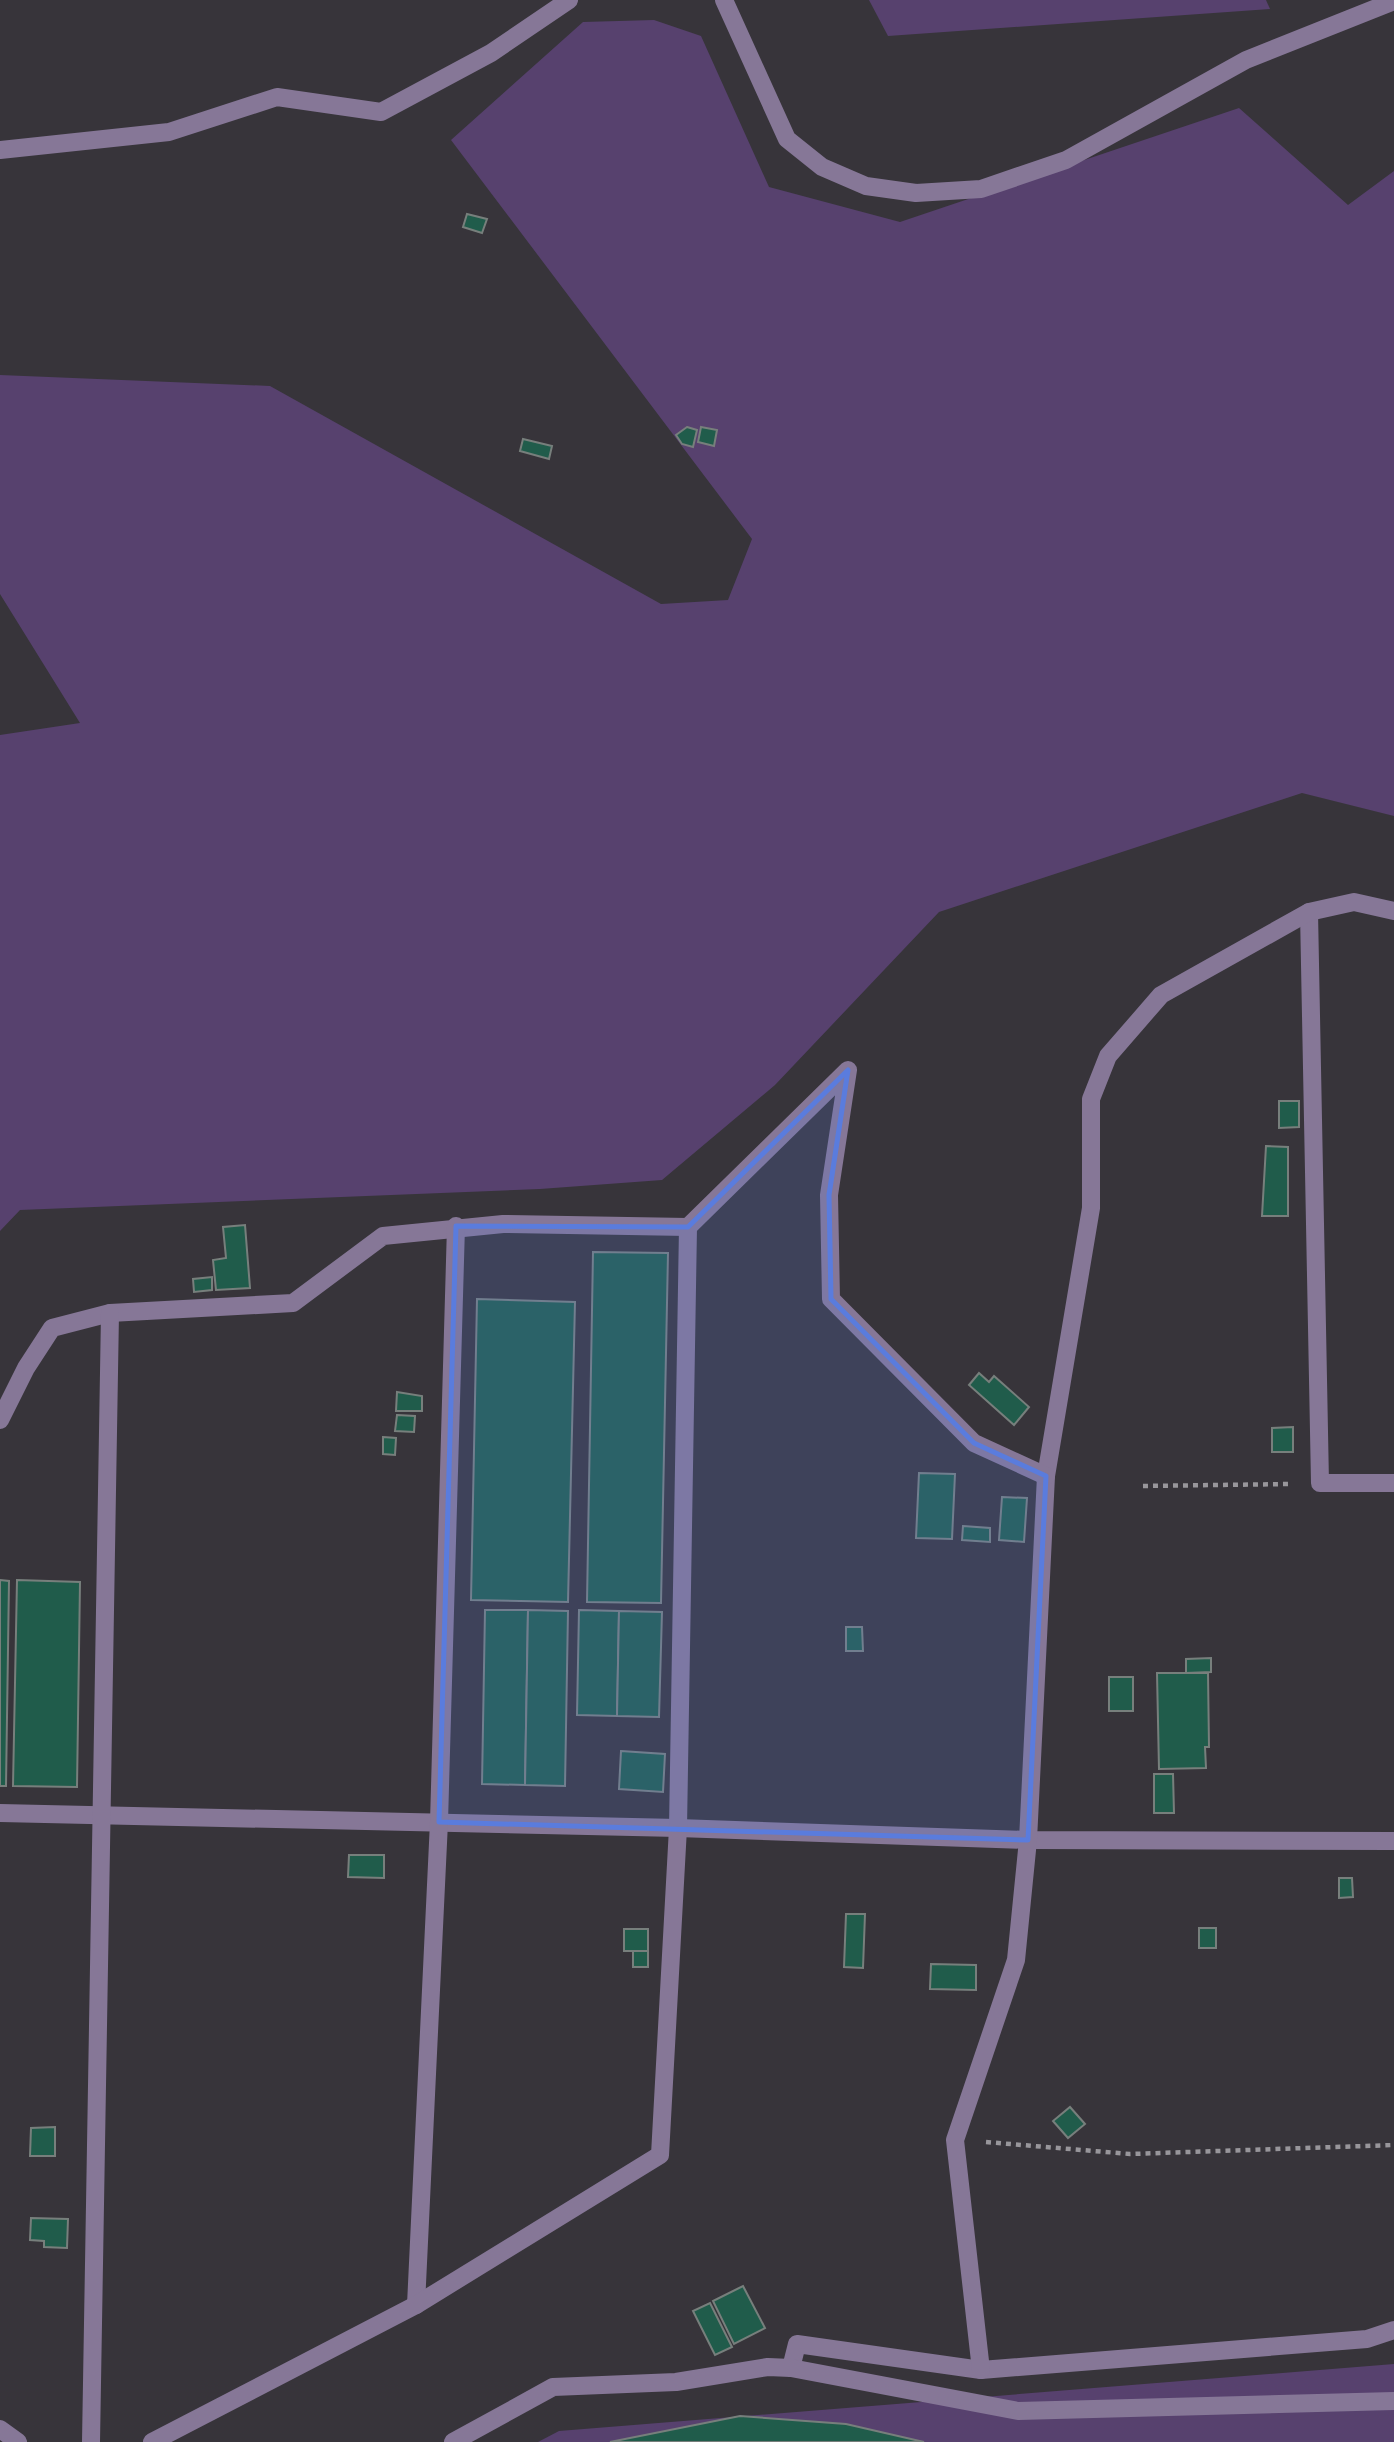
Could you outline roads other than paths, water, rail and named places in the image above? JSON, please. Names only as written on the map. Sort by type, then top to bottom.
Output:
[{"type":"street","points":[[0,150],[169,132],[277,97],[381,112],[491,53],[569,0]]},
{"type":"street","points":[[724,0],[787,139],[822,167],[866,186],[916,193],[981,189],[1066,160],[1246,60],[1394,1]]},
{"type":"street","points":[[981,2370],[955,2140],[1016,1960],[1028,1840],[1046,1476],[1091,1208],[1091,1099],[1108,1056],[1161,995],[1309,912],[1354,902],[1394,911]]},
{"type":"street","points":[[1309,912],[1320,1483],[1394,1483]]},
{"type":"street","points":[[152,2442],[416,2305],[660,2155],[678,1828],[688,1227],[848,1070],[829,1195],[831,1299],[974,1443],[1046,1476]]},
{"type":"street","points":[[0,1420],[26,1368],[52,1328],[110,1314],[293,1303],[383,1237],[456,1226],[503,1224],[688,1227]]},
{"type":"street","points":[[416,2305],[439,1822],[456,1226]]},
{"type":"street","points":[[91,2442],[110,1314]]},
{"type":"street","points":[[0,1813],[678,1828],[1028,1840],[1394,1841]]},
{"type":"street","points":[[791,2368],[797,2344],[981,2370],[1367,2339],[1394,2330]]},
{"type":"street","points":[[453,2442],[553,2387],[676,2382],[768,2367],[791,2368],[1018,2411],[1394,2400]]},
{"type":"street","points":[[0,2429],[18,2442]]}]
